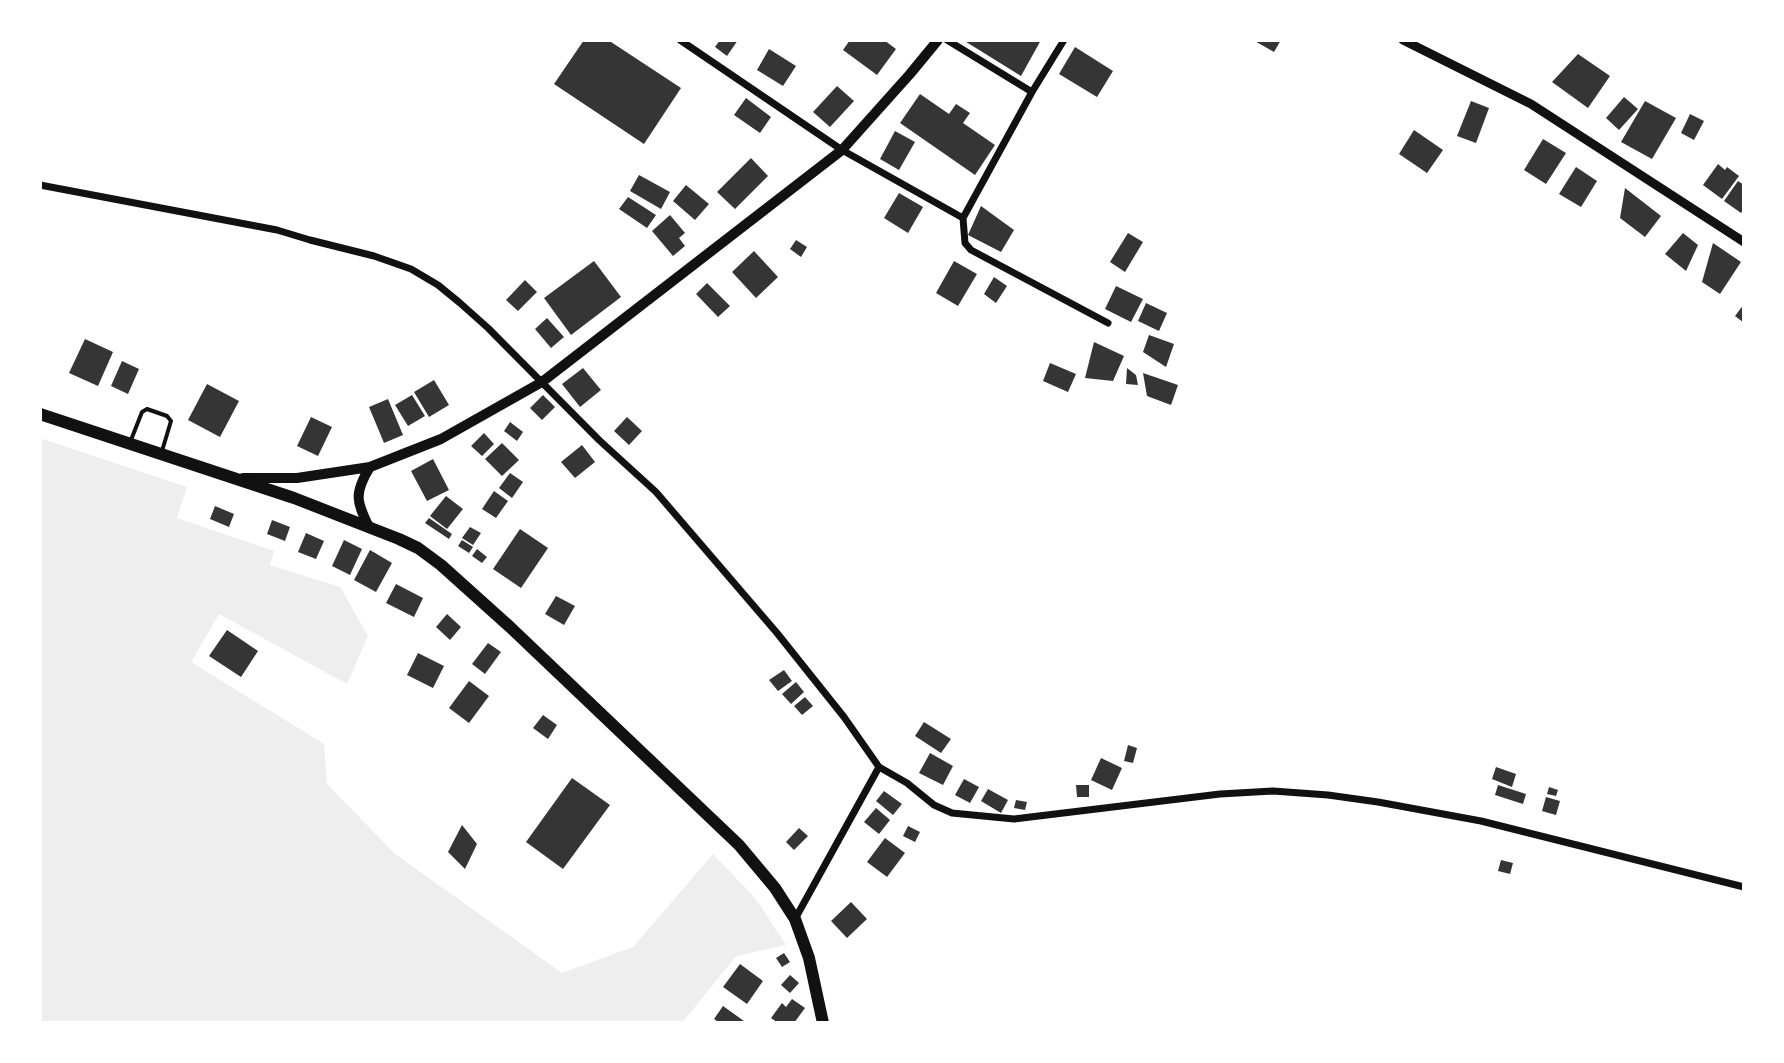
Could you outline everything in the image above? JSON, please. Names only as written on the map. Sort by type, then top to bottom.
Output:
[{"type":"main road","points":[[238,478],[297,478],[370,467],[441,439],[542,382],[842,150],[938,40]]},
{"type":"main road","points":[[40,414],[238,478],[369,527],[418,548],[441,565],[739,845],[775,888],[795,919],[809,958],[823,1023]]},
{"type":"main road","points":[[369,527],[358,498],[359,487],[370,467]]},
{"type":"street","points":[[680,40],[842,150],[963,218]]},
{"type":"street","points":[[947,40],[1032,92]]},
{"type":"street","points":[[1064,40],[963,218],[965,243],[971,250],[1108,323]]},
{"type":"street","points":[[1403,40],[1531,104],[1744,242]]},
{"type":"street","points":[[40,185],[277,230],[374,256],[411,269],[438,285],[656,492],[777,633],[844,717],[879,767],[907,783],[934,805],[952,813],[1014,819],[1220,794],[1273,791],[1328,795],[1481,821],[1744,887]]},
{"type":"street","points":[[795,919],[879,767]]},
{"type":"lane","points":[[130,444],[142,412],[147,409],[167,416],[171,421],[161,454]]},
{"type":"shaded area","points":[[40,438],[187,487],[177,518],[274,551],[270,565],[340,587],[368,636],[347,684],[219,614],[191,662],[324,744],[327,784],[395,854],[562,973],[633,947],[713,854],[756,899],[786,945],[736,956],[682,1023],[40,1023]]},
{"type":"building","points":[[584,40],[608,40],[681,88],[644,144],[554,84]]},
{"type":"building","points":[[720,40],[738,40],[727,56],[715,47]]},
{"type":"building","points":[[850,40],[884,40],[896,49],[877,75],[843,50]]},
{"type":"building","points":[[963,40],[1041,40],[1021,76]]},
{"type":"building","points":[[1253,40],[1281,40],[1274,52]]},
{"type":"building","points":[[1075,47],[1113,71],[1097,97],[1059,74]]},
{"type":"building","points":[[769,49],[796,66],[783,86],[757,70]]},
{"type":"building","points":[[1578,54],[1610,76],[1588,108],[1552,82]]},
{"type":"building","points":[[837,86],[854,101],[830,127],[813,112]]},
{"type":"building","points":[[920,94],[949,114],[956,104],[970,113],[963,123],[995,145],[975,175],[900,123]]},
{"type":"building","points":[[1624,97],[1638,109],[1619,130],[1606,118]]},
{"type":"building","points":[[746,98],[771,117],[760,133],[734,115]]},
{"type":"building","points":[[1471,101],[1489,108],[1476,143],[1457,136]]},
{"type":"building","points":[[1645,101],[1676,118],[1652,159],[1621,142]]},
{"type":"building","points":[[1690,114],[1704,121],[1694,140],[1681,133]]},
{"type":"building","points":[[1414,130],[1443,150],[1427,173],[1399,154]]},
{"type":"building","points":[[895,131],[915,142],[899,170],[880,159]]},
{"type":"building","points":[[1543,139],[1566,153],[1546,184],[1524,170]]},
{"type":"building","points":[[751,158],[768,176],[735,209],[717,192]]},
{"type":"building","points":[[1718,164],[1739,176],[1722,199],[1703,185]]},
{"type":"building","points":[[1576,167],[1597,181],[1581,207],[1559,194]]},
{"type":"building","points":[[639,175],[670,192],[661,209],[630,191]]},
{"type":"building","points":[[1738,181],[1744,185],[1744,208],[1741,213],[1724,201]]},
{"type":"building","points":[[686,185],[709,204],[695,220],[673,201]]},
{"type":"building","points":[[1625,188],[1661,216],[1645,237],[1620,218]]},
{"type":"building","points":[[899,193],[923,207],[908,233],[884,218]]},
{"type":"building","points":[[628,197],[656,215],[647,228],[619,209]]},
{"type":"building","points":[[981,206],[1014,230],[1001,252],[968,235]]},
{"type":"building","points":[[670,215],[685,233],[679,238],[685,246],[673,256],[652,231]]},
{"type":"building","points":[[1128,233],[1143,242],[1125,272],[1110,262]]},
{"type":"building","points":[[1683,233],[1698,245],[1686,271],[1665,254]]},
{"type":"building","points":[[796,240],[807,247],[801,257],[790,249]]},
{"type":"building","points":[[1713,243],[1741,262],[1720,294],[1702,282]]},
{"type":"building","points":[[754,251],[778,277],[756,298],[732,272]]},
{"type":"building","points":[[594,261],[621,297],[571,335],[544,298]]},
{"type":"building","points":[[954,261],[977,274],[958,306],[936,293]]},
{"type":"building","points":[[994,277],[1007,286],[996,303],[984,294]]},
{"type":"building","points":[[525,280],[537,292],[518,311],[506,300]]},
{"type":"building","points":[[707,283],[730,306],[718,317],[696,294]]},
{"type":"building","points":[[1116,286],[1143,299],[1131,322],[1105,309]]},
{"type":"building","points":[[1146,303],[1167,313],[1159,331],[1138,321]]},
{"type":"building","points":[[1744,304],[1744,323],[1735,316]]},
{"type":"building","points":[[547,318],[564,337],[551,348],[535,329]]},
{"type":"building","points":[[1149,335],[1174,344],[1166,367],[1143,352]]},
{"type":"building","points":[[85,339],[113,352],[98,386],[69,373]]},
{"type":"building","points":[[1094,342],[1124,356],[1113,381],[1085,378]]},
{"type":"building","points":[[122,361],[139,369],[128,394],[111,386]]},
{"type":"building","points":[[1050,363],[1076,374],[1068,392],[1043,381]]},
{"type":"building","points":[[583,368],[601,390],[580,407],[562,384]]},
{"type":"building","points":[[1127,368],[1136,375],[1138,385],[1126,384]]},
{"type":"building","points":[[1143,373],[1178,385],[1171,405],[1147,396]]},
{"type":"building","points":[[434,380],[449,405],[429,417],[414,392]]},
{"type":"building","points":[[207,384],[239,401],[220,437],[188,420]]},
{"type":"building","points":[[412,395],[425,416],[408,426],[395,405]]},
{"type":"building","points":[[543,395],[555,407],[542,420],[530,408]]},
{"type":"building","points":[[388,399],[403,435],[384,443],[369,407]]},
{"type":"building","points":[[311,417],[332,427],[318,456],[297,446]]},
{"type":"building","points":[[627,417],[642,431],[629,445],[614,431]]},
{"type":"building","points":[[510,422],[523,432],[517,441],[504,431]]},
{"type":"building","points":[[484,433],[494,444],[482,456],[471,446]]},
{"type":"building","points":[[502,443],[519,460],[502,476],[485,459]]},
{"type":"building","points":[[582,445],[595,462],[575,478],[561,462]]},
{"type":"building","points":[[433,459],[449,490],[427,501],[411,471]]},
{"type":"building","points":[[510,473],[523,482],[512,498],[499,488]]},
{"type":"building","points":[[494,491],[508,501],[496,518],[482,509]]},
{"type":"building","points":[[446,496],[463,509],[447,529],[430,516]]},
{"type":"building","points":[[215,506],[234,514],[229,527],[210,519]]},
{"type":"building","points":[[429,518],[452,534],[449,539],[425,523]]},
{"type":"building","points":[[272,520],[290,527],[285,541],[267,534]]},
{"type":"building","points":[[470,527],[481,533],[473,545],[462,538]]},
{"type":"building","points":[[520,529],[548,548],[521,588],[493,569]]},
{"type":"building","points":[[306,533],[324,541],[316,559],[298,552]]},
{"type":"building","points":[[344,540],[362,549],[350,575],[332,566]]},
{"type":"building","points":[[462,540],[473,547],[469,553],[458,546]]},
{"type":"building","points":[[477,549],[487,557],[482,563],[472,556]]},
{"type":"building","points":[[370,550],[392,563],[376,592],[354,580]]},
{"type":"building","points":[[396,584],[423,598],[414,617],[386,603]]},
{"type":"building","points":[[556,596],[575,606],[564,625],[545,614]]},
{"type":"building","points":[[447,614],[461,627],[450,640],[436,627]]},
{"type":"building","points":[[227,630],[258,651],[241,677],[209,656]]},
{"type":"building","points":[[488,643],[501,652],[485,674],[472,664]]},
{"type":"building","points":[[418,653],[444,666],[433,688],[407,675]]},
{"type":"building","points":[[784,670],[792,681],[778,691],[769,680]]},
{"type":"building","points":[[469,681],[489,696],[469,723],[449,708]]},
{"type":"building","points":[[796,682],[804,692],[791,704],[782,694]]},
{"type":"building","points":[[805,697],[813,706],[802,715],[794,706]]},
{"type":"building","points":[[543,715],[557,725],[548,739],[533,728]]},
{"type":"building","points":[[924,722],[951,739],[941,753],[915,736]]},
{"type":"building","points":[[1128,745],[1137,748],[1133,763],[1124,761]]},
{"type":"building","points":[[930,753],[953,766],[943,785],[919,773]]},
{"type":"building","points":[[1101,758],[1122,768],[1112,790],[1091,780]]},
{"type":"building","points":[[1496,767],[1516,774],[1512,787],[1492,779]]},
{"type":"building","points":[[572,778],[610,805],[563,869],[526,842]]},
{"type":"building","points":[[964,779],[979,787],[970,803],[955,795]]},
{"type":"building","points":[[1076,785],[1089,785],[1089,797],[1077,797]]},
{"type":"building","points":[[1498,785],[1526,794],[1523,804],[1495,795]]},
{"type":"building","points":[[1549,787],[1558,790],[1556,796],[1547,794]]},
{"type":"building","points":[[988,789],[1008,800],[1001,813],[981,801]]},
{"type":"building","points":[[884,791],[902,804],[893,815],[876,801]]},
{"type":"building","points":[[1546,797],[1560,801],[1556,815],[1542,811]]},
{"type":"building","points":[[1016,800],[1027,802],[1025,810],[1014,808]]},
{"type":"building","points":[[876,808],[890,820],[879,834],[864,822]]},
{"type":"building","points":[[462,825],[477,844],[465,869],[448,852]]},
{"type":"building","points":[[908,826],[920,832],[915,842],[903,836]]},
{"type":"building","points":[[799,828],[808,836],[794,850],[786,842]]},
{"type":"building","points":[[885,838],[905,853],[887,877],[867,862]]},
{"type":"building","points":[[1501,860],[1513,863],[1510,874],[1498,871]]},
{"type":"building","points":[[851,902],[867,919],[847,938],[831,921]]},
{"type":"building","points":[[784,953],[790,962],[782,967],[776,958]]},
{"type":"building","points":[[740,964],[763,981],[747,1004],[723,987]]},
{"type":"building","points":[[790,975],[799,983],[790,993],[781,985]]},
{"type":"building","points":[[792,999],[805,1008],[794,1023],[778,1023],[771,1018],[782,1003],[786,1007]]},
{"type":"building","points":[[723,1006],[744,1021],[720,1023],[714,1019]]}]
